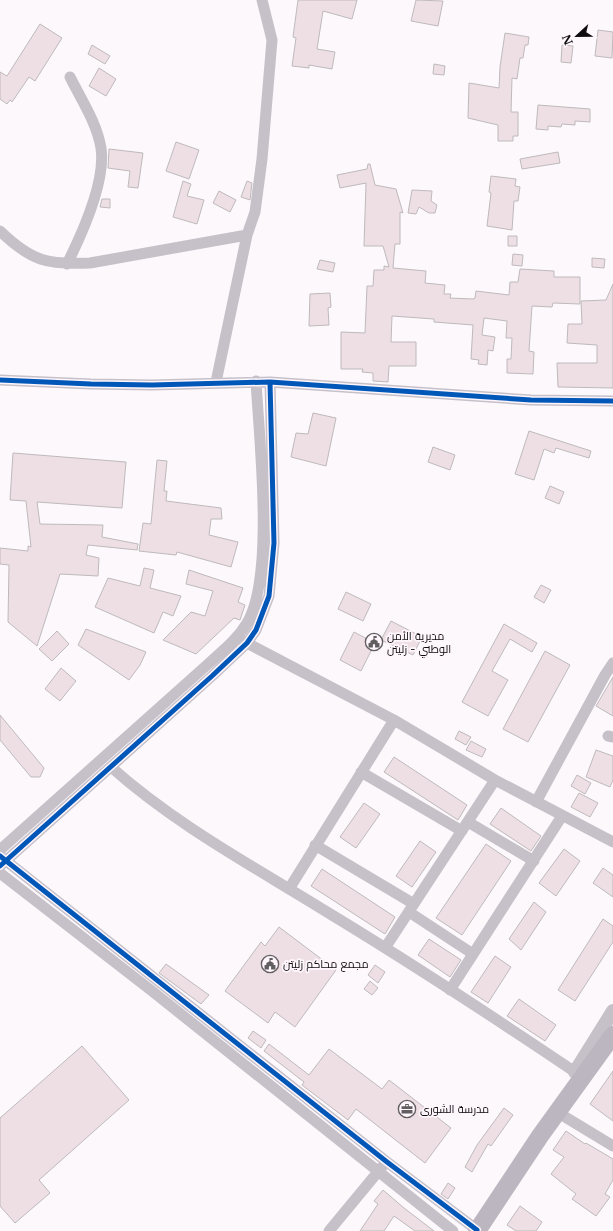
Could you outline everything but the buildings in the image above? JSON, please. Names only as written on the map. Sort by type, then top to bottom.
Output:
[{"type":"highway","points":[[471,1229],[579,1074],[612,1036]]},
{"type":"highway","points":[[471,1229],[557,1112],[579,1074]]},
{"type":"street","points":[[216,382],[246,235],[254,212],[262,159],[272,40],[262,0]]},
{"type":"street","points":[[67,264],[83,234],[98,182],[102,160],[101,146],[94,124],[70,77]]},
{"type":"street","points":[[0,231],[17,247],[39,260],[67,264],[90,263],[246,235]]},
{"type":"street","points":[[0,380],[91,384],[256,381],[531,400],[613,401]]},
{"type":"street","points":[[0,850],[237,638],[247,623],[258,593],[262,540],[256,381]]},
{"type":"street","points":[[270,382],[274,544],[270,588],[263,614],[256,630],[247,643],[111,767],[2,861],[378,1172],[453,1231]]},
{"type":"street","points":[[237,638],[394,720],[495,780],[613,842]]},
{"type":"street","points":[[536,802],[613,663]]},
{"type":"street","points":[[289,889],[394,720]]},
{"type":"street","points":[[111,767],[136,789],[172,815],[385,948],[579,1074],[613,1012]]},
{"type":"street","points":[[361,772],[465,827],[534,861]]},
{"type":"street","points":[[385,948],[495,780]]},
{"type":"street","points":[[450,990],[562,816]]},
{"type":"street","points":[[316,846],[411,908],[473,954]]},
{"type":"street","points":[[0,873],[155,987],[387,1162],[471,1229]]},
{"type":"street","points":[[557,1112],[613,1146]]},
{"type":"street","points":[[329,1231],[387,1162]]},
{"type":"cycle path","points":[[0,380],[152,385],[270,382],[531,400],[613,401]]},
{"type":"cycle path","points":[[0,866],[212,676],[247,643],[256,630],[269,596],[274,543],[270,382]]},
{"type":"cycle path","points":[[0,856],[387,1162],[477,1230]]},
{"type":"place","name":"مديرية الأمن الوطني - زليتن","points":[[374,642]]},
{"type":"place","name":"مجمع محاكم زليتن","points":[[270,964]]},
{"type":"place","name":"مدرسة الشورى","points":[[407,1109]]}]
